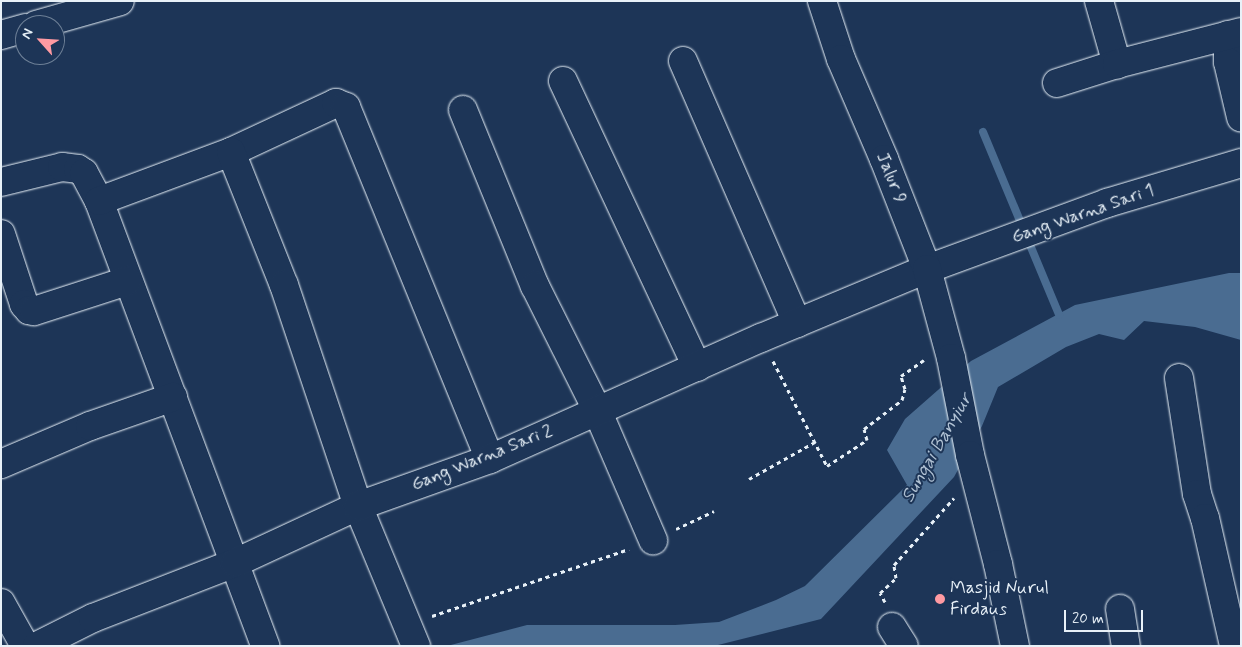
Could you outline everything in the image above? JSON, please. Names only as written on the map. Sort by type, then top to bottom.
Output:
[{"type":"street","points":[[65,17],[120,1]]},
{"type":"street","name":"Jalur 9","points":[[822,1],[841,59],[884,159],[927,269],[949,351],[972,465],[998,564],[1015,646]]},
{"type":"street","points":[[1099,1],[1117,64]]},
{"type":"street","points":[[1,35],[15,31]]},
{"type":"street","points":[[1057,83],[1117,64],[1234,33],[1228,62],[1241,117]]},
{"type":"street","points":[[683,61],[797,323]]},
{"type":"street","points":[[563,81],[697,367]]},
{"type":"street","points":[[98,201],[232,152],[336,103],[346,107],[490,459]]},
{"type":"street","points":[[463,110],[536,286],[596,410],[653,540]]},
{"type":"street","points":[[232,152],[284,285],[358,506],[412,635]]},
{"type":"street","name":"Gang Warna Sari 1","points":[[927,269],[1107,203],[1241,163]]},
{"type":"street","points":[[1,182],[58,168],[71,167],[84,173],[98,201],[265,646]]},
{"type":"street","points":[[1,234],[24,304],[29,310],[34,311],[128,281]]},
{"type":"street","name":"Gang Warna Sari 2","points":[[37,646],[102,615],[235,563],[358,506],[490,459],[596,410],[761,338],[927,269]]},
{"type":"street","points":[[1179,378],[1197,494],[1205,518],[1234,646]]},
{"type":"street","points":[[1,464],[90,426],[173,397]]},
{"type":"street","points":[[1,602],[25,646]]},
{"type":"street","points":[[1120,609],[1126,646]]},
{"type":"path","points":[[761,338],[826,466],[867,440],[864,429],[902,400],[905,389],[901,376],[949,351]]},
{"type":"path","points":[[748,479],[815,442]]},
{"type":"path","points":[[898,636],[895,620],[880,593],[896,578],[894,565],[972,465]]},
{"type":"path","points":[[412,635],[653,540],[714,511]]},
{"type":"water","name":"Sungai Banyiur","points":[[1229,273],[1241,273],[1241,340],[1195,327],[1144,321],[1124,340],[1099,334],[1066,347],[998,387],[982,426],[954,477],[821,619],[714,646],[447,646],[527,625],[675,625],[719,622],[776,600],[805,586],[907,485],[887,450],[905,419],[971,361],[1075,305]]},
{"type":"waterway","points":[[983,132],[1059,315]]},
{"type":"place","name":"Masjid Nurul Firdaus","points":[[940,599]]}]
